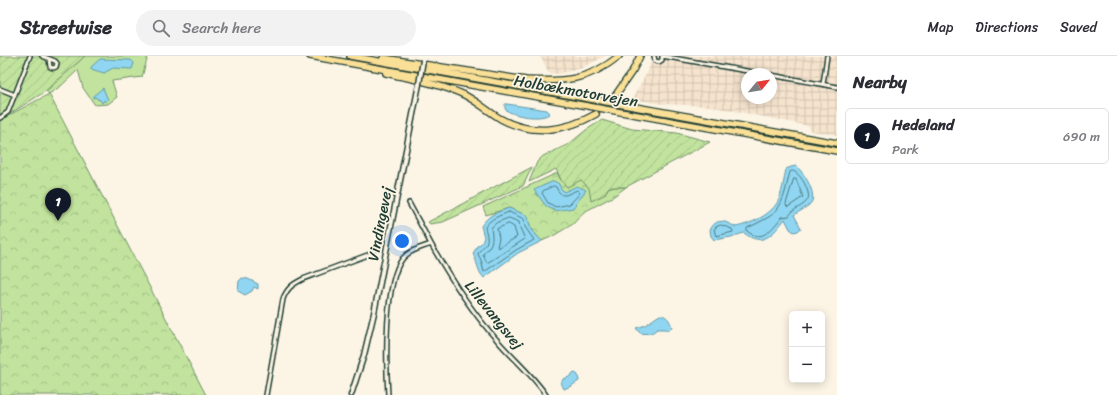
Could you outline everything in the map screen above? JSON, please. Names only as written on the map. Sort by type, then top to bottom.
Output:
[{"type":"highway","name":"Holbækmotorvejen","points":[[310,56],[837,151]]},
{"type":"highway","name":"Holbækmotorvejen","points":[[350,56],[837,143]]},
{"type":"highway","points":[[368,56],[518,79],[565,81],[579,78],[606,66],[619,56]]},
{"type":"highway","points":[[615,96],[633,70],[640,56]]},
{"type":"highway","points":[[355,64],[446,87],[462,94],[501,119],[527,129],[542,130],[573,126],[596,114]]},
{"type":"main road","name":"Vindingevej","points":[[351,395],[364,355],[374,313],[424,58]]},
{"type":"street","points":[[0,118],[8,112],[30,56]]},
{"type":"street","points":[[42,56],[49,59]]},
{"type":"street","points":[[654,56],[654,59],[657,62],[662,61],[662,56],[741,70]]},
{"type":"street","points":[[823,84],[828,56]]},
{"type":"street","points":[[777,76],[837,87]]},
{"type":"street","points":[[0,89],[15,95]]},
{"type":"street","name":"Lillevangsvej","points":[[409,203],[452,282],[498,341],[530,374],[546,395]]},
{"type":"street","points":[[388,395],[388,314],[397,269],[404,257],[409,253],[430,244]]},
{"type":"street","points":[[266,395],[283,299],[286,291],[293,284],[303,279],[372,253]]},
{"type":"shaded area","points":[[540,56],[605,56],[582,68],[558,74],[549,73]]},
{"type":"shaded area","points":[[653,56],[837,56],[837,135],[810,131],[809,126],[709,106],[662,104],[632,99],[648,71]]},
{"type":"green space","points":[[0,56],[85,56],[46,91],[11,113],[0,116]]},
{"type":"green space","points":[[85,56],[148,56],[142,77],[112,81],[117,97],[108,104],[95,105],[83,88],[78,70],[61,86],[49,94],[46,91]]},
{"type":"green space","points":[[49,94],[206,395],[0,395],[0,120]]},
{"type":"green space","points":[[602,120],[632,129],[677,133],[710,142],[626,187],[609,187],[604,195],[591,201],[589,188],[581,180],[567,187],[561,180],[556,169],[529,182],[537,162],[543,156],[569,144],[586,130]]},
{"type":"green space","points":[[532,167],[523,186],[443,222],[430,224],[428,222]]},
{"type":"green space","points":[[557,173],[561,180],[581,180],[589,188],[604,195],[609,187],[626,187],[614,196],[584,212],[573,224],[542,241],[532,230],[529,224],[528,216],[509,208],[486,215],[483,207]]},
{"type":"water","points":[[100,59],[131,60],[134,63],[132,69],[113,68],[104,73],[91,69],[91,67]]},
{"type":"water","points":[[103,88],[108,100],[106,102],[104,100],[102,103],[96,97],[93,98],[93,96]]},
{"type":"water","points":[[505,104],[547,110],[550,113],[541,117],[528,117],[508,112],[505,109]]},
{"type":"water","points":[[796,166],[802,172],[811,187],[813,197],[809,205],[794,215],[801,228],[798,231],[794,232],[790,229],[785,219],[772,234],[762,239],[751,237],[744,233],[714,240],[711,236],[710,230],[715,223],[721,221],[736,227],[753,222],[774,208],[779,200],[783,187],[786,169]]},
{"type":"water","points":[[554,181],[559,184],[564,192],[577,186],[586,190],[573,208],[555,211],[546,206],[534,190]]},
{"type":"water","points":[[509,208],[528,216],[529,224],[532,230],[542,241],[518,253],[484,278],[480,273],[473,254],[477,246],[482,243],[484,237],[481,226],[490,216]]},
{"type":"water","points":[[242,278],[258,284],[258,289],[254,287],[252,291],[245,295],[238,291],[239,281]]},
{"type":"water","points":[[660,315],[668,319],[672,327],[667,331],[665,329],[657,329],[651,333],[640,333],[636,328],[646,324]]},
{"type":"water","points":[[574,372],[578,375],[579,381],[564,389],[561,383],[563,379],[569,377]]},
{"type":"tunnel","points":[[596,114],[615,96]]},
{"type":"place","name":"Hedeland","points":[[58,221]]}]
